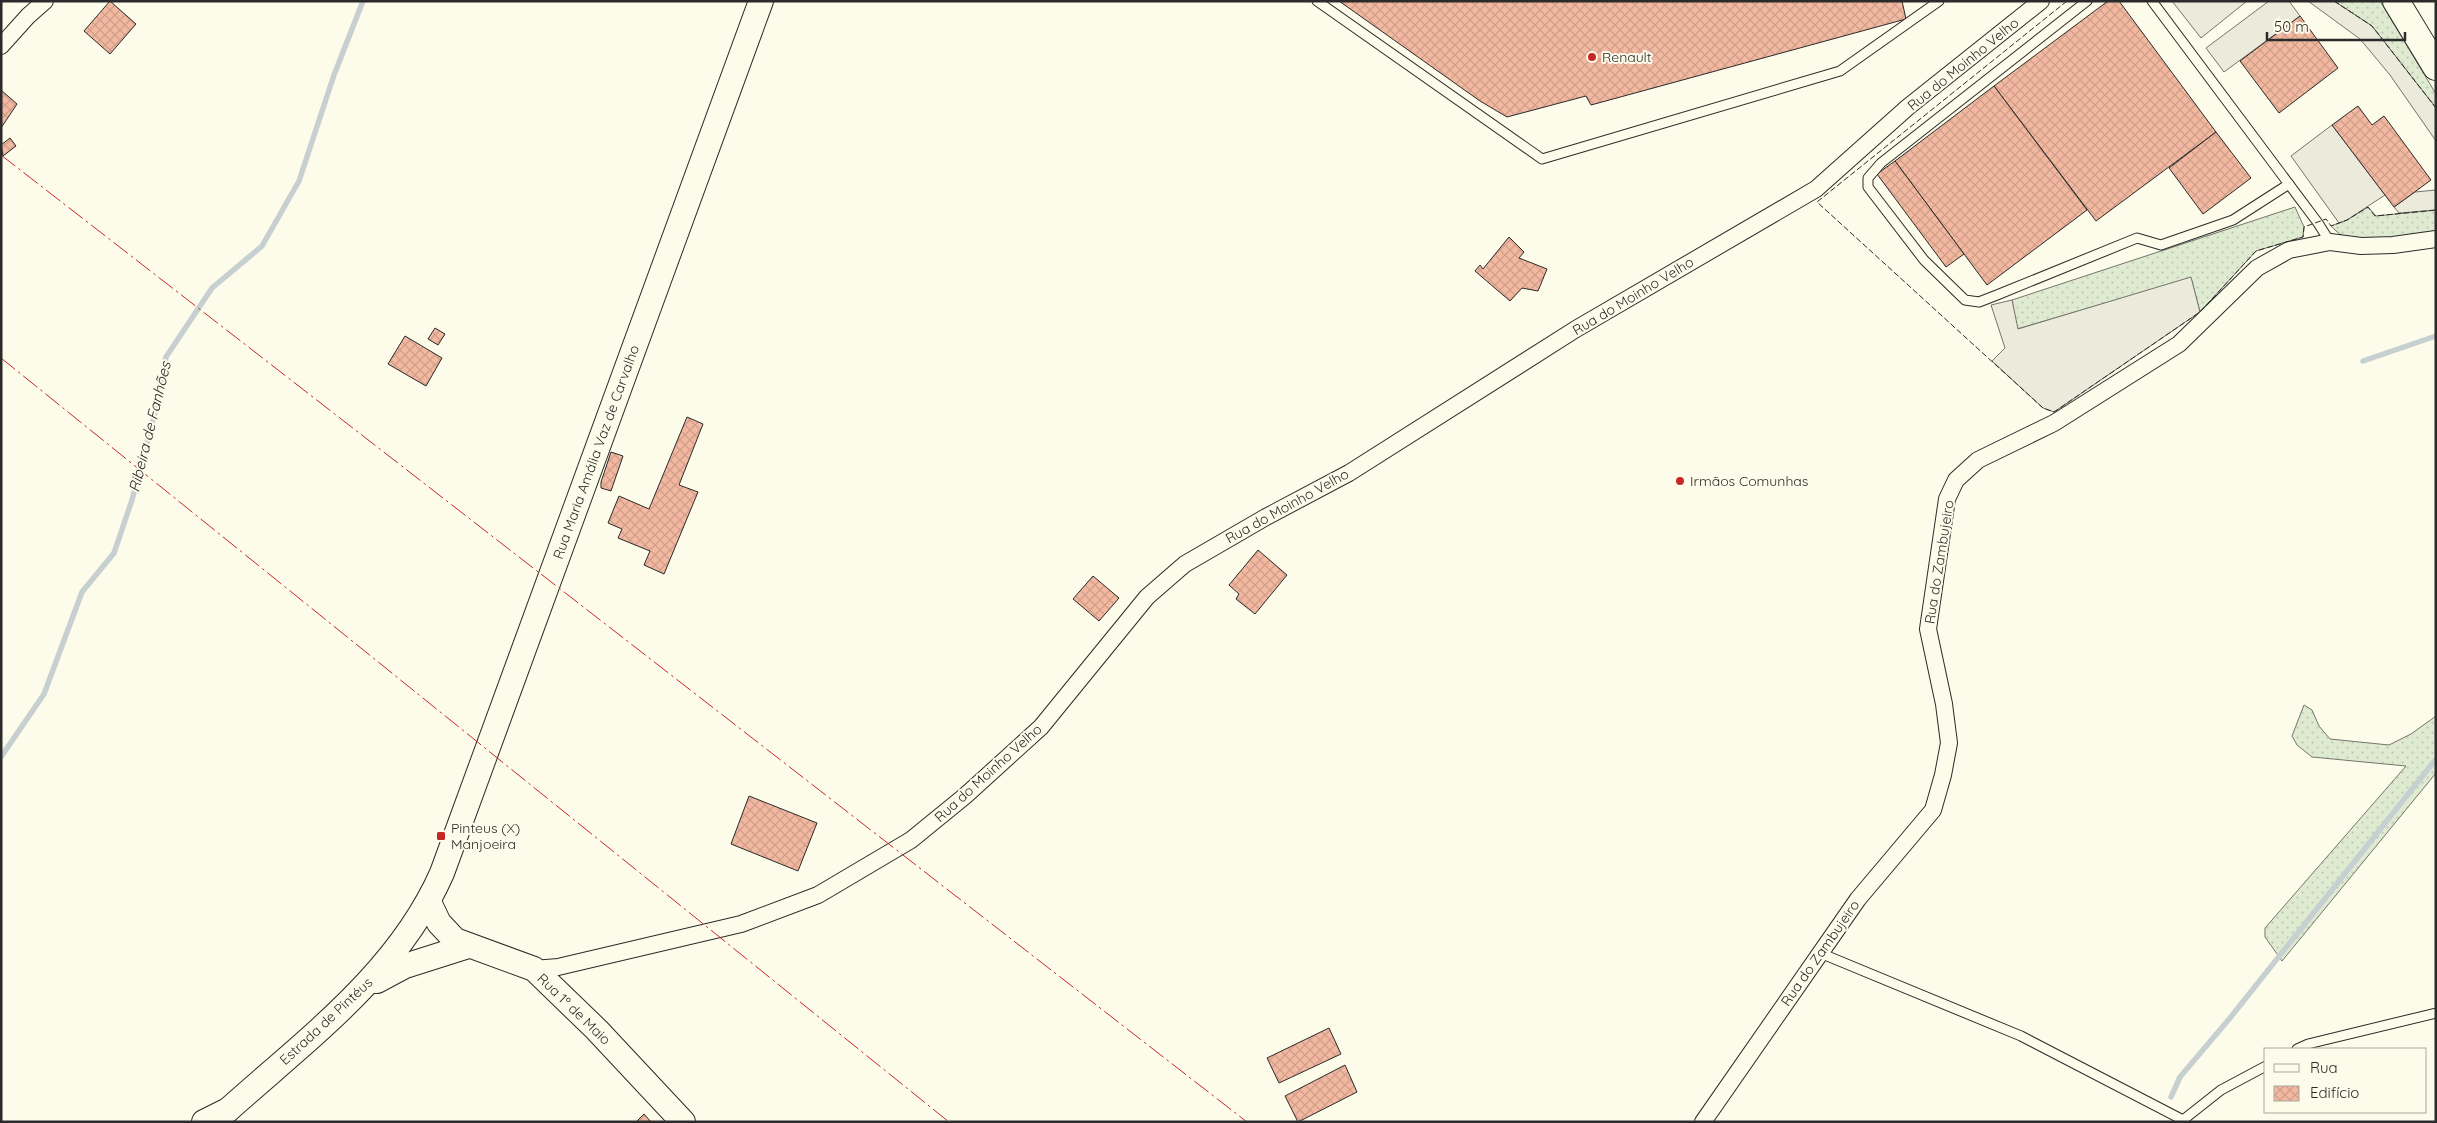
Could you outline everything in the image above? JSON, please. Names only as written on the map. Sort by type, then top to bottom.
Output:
[{"type":"main road","points":[[2396,1],[2436,67]]},
{"type":"street","points":[[1,46],[28,16],[45,1]]},
{"type":"street","name":"Rua Maria Amália Vaz de Carvalho","points":[[429,902],[442,874],[761,1]]},
{"type":"street","name":"Rua do Moinho Velho","points":[[534,969],[558,967],[741,924],[818,895],[911,840],[965,796],[1041,727],[1147,597],[1185,564],[1266,517],[1349,473],[1576,329],[1816,190],[1908,108],[2041,1]]},
{"type":"street","name":"Rua do Zambujeiro","points":[[1703,1122],[1858,899],[1933,810],[1943,775],[1949,743],[1944,704],[1928,629],[1947,499],[1956,480],[1978,460],[2054,423],[2179,344],[2257,268],[2289,250],[2330,242],[2361,246],[2393,245],[2436,239]]},
{"type":"street","name":"Rua 1º de Maio","points":[[429,902],[446,932],[468,946],[534,969],[597,1030],[682,1122]]},
{"type":"street","name":"Estrada de Pintéus","points":[[204,1122],[228,1110],[363,989],[411,931],[429,902]]},
{"type":"street","points":[[363,989],[405,966],[468,946]]},
{"type":"lane","points":[[1317,1],[1542,159],[1840,71],[1939,1]]},
{"type":"lane","points":[[2087,1],[1881,164],[1868,178],[1868,187],[1924,260],[1965,300],[1980,302],[2137,238],[2160,245],[2234,220],[2289,184]]},
{"type":"lane","points":[[2152,1],[2330,242]]},
{"type":"lane","points":[[1820,953],[2020,1036],[2183,1120],[2221,1090],[2264,1067]]},
{"type":"lane","points":[[2300,1048],[2308,1044],[2436,1013]]},
{"type":"green space","points":[[2334,1],[2380,1],[2436,94],[2436,108],[2372,26]]},
{"type":"green space","points":[[2295,207],[2304,227],[2303,237],[2256,251],[2200,312],[2191,278],[2017,329],[2012,300]]},
{"type":"green space","points":[[2368,207],[2376,216],[2436,210],[2436,233],[2392,239],[2357,240],[2344,237],[2331,226],[2347,220]]},
{"type":"green space","points":[[2304,705],[2312,710],[2319,726],[2330,739],[2389,745],[2411,734],[2436,716],[2436,773],[2282,961],[2265,937],[2265,928],[2406,766],[2312,757],[2297,745],[2292,736]]},
{"type":"shaded area","points":[[2172,1],[2247,1],[2201,38]]},
{"type":"shaded area","points":[[2269,1],[2289,1],[2300,16],[2224,72],[2206,48]]},
{"type":"shaded area","points":[[2308,1],[2334,1],[2372,26],[2436,108],[2436,141],[2390,75],[2360,39]]},
{"type":"shaded area","points":[[2332,125],[2385,195],[2347,220],[2339,223],[2291,156]]},
{"type":"shaded area","points":[[2436,190],[2436,210],[2399,213],[2394,207],[2415,192]]},
{"type":"shaded area","points":[[2191,277],[2200,312],[2054,412],[2043,408],[1992,361],[2005,348],[1991,305],[2012,300],[2018,329]]},
{"type":"building","points":[[110,1],[136,24],[110,54],[84,31]]},
{"type":"building","name":"Renault","points":[[1339,1],[1902,1],[1906,19],[1591,105],[1586,96],[1507,117],[1480,101]]},
{"type":"building","points":[[2108,1],[2119,1],[2216,132],[2096,221],[1994,86]]},
{"type":"building","points":[[2300,16],[2338,68],[2279,113],[2240,61]]},
{"type":"building","points":[[1994,86],[2087,210],[1987,285],[1895,161]]},
{"type":"building","points":[[1,90],[17,104],[1,128]]},
{"type":"building","points":[[2358,106],[2372,125],[2384,116],[2431,180],[2394,207],[2332,125]]},
{"type":"building","points":[[2216,132],[2251,178],[2203,214],[2169,168]]},
{"type":"building","points":[[10,138],[16,146],[3,156],[1,145]]},
{"type":"building","points":[[1895,161],[1964,254],[1946,267],[1877,174]]},
{"type":"building","points":[[1509,237],[1524,252],[1519,258],[1547,269],[1538,291],[1522,288],[1510,301],[1475,271],[1480,265],[1483,269]]},
{"type":"building","points":[[435,328],[445,334],[438,345],[428,339]]},
{"type":"building","points":[[405,336],[442,358],[426,386],[388,364]]},
{"type":"building","points":[[687,417],[703,424],[679,485],[698,492],[664,574],[644,565],[650,551],[618,538],[622,529],[608,523],[619,496],[649,509]]},
{"type":"building","points":[[611,452],[623,456],[611,491],[601,488],[601,482]]},
{"type":"building","points":[[1258,550],[1287,575],[1255,614],[1236,599],[1239,594],[1229,585]]},
{"type":"building","points":[[1093,576],[1119,598],[1099,621],[1073,599]]},
{"type":"building","points":[[749,796],[817,823],[798,871],[731,844]]},
{"type":"building","points":[[1329,1028],[1341,1054],[1279,1083],[1267,1058]]},
{"type":"building","points":[[1345,1065],[1357,1092],[1298,1122],[1285,1096]]},
{"type":"building","points":[[644,1114],[651,1122],[636,1122]]},
{"type":"waterway","name":"Ribeira de Fanhões","points":[[1,757],[44,694],[82,592],[114,553],[132,500],[157,405],[166,357],[212,288],[262,246],[299,181],[334,75],[363,1]]},
{"type":"waterway","points":[[2363,361],[2436,336]]},
{"type":"waterway","points":[[2171,1097],[2180,1077],[2230,1018],[2436,759]]},
{"type":"fence","points":[[2067,1],[1817,202],[2043,408],[2054,412],[2200,312],[2256,251],[2303,237],[2304,227],[2326,219],[2331,226],[2347,220],[2368,207],[2375,216],[2436,210]]},
{"type":"fence","points":[[2334,1],[2372,26],[2436,108]]},
{"type":"power","points":[[1,155],[1247,1122]]},
{"type":"power","points":[[1,358],[949,1122]]},
{"type":"place","name":"Renault","points":[[1592,57]]},
{"type":"place","name":"Irmãos Comunhas","points":[[1680,481]]},
{"type":"place","name":"Pinteus (X) Manjoeira","points":[[441,836]]}]
